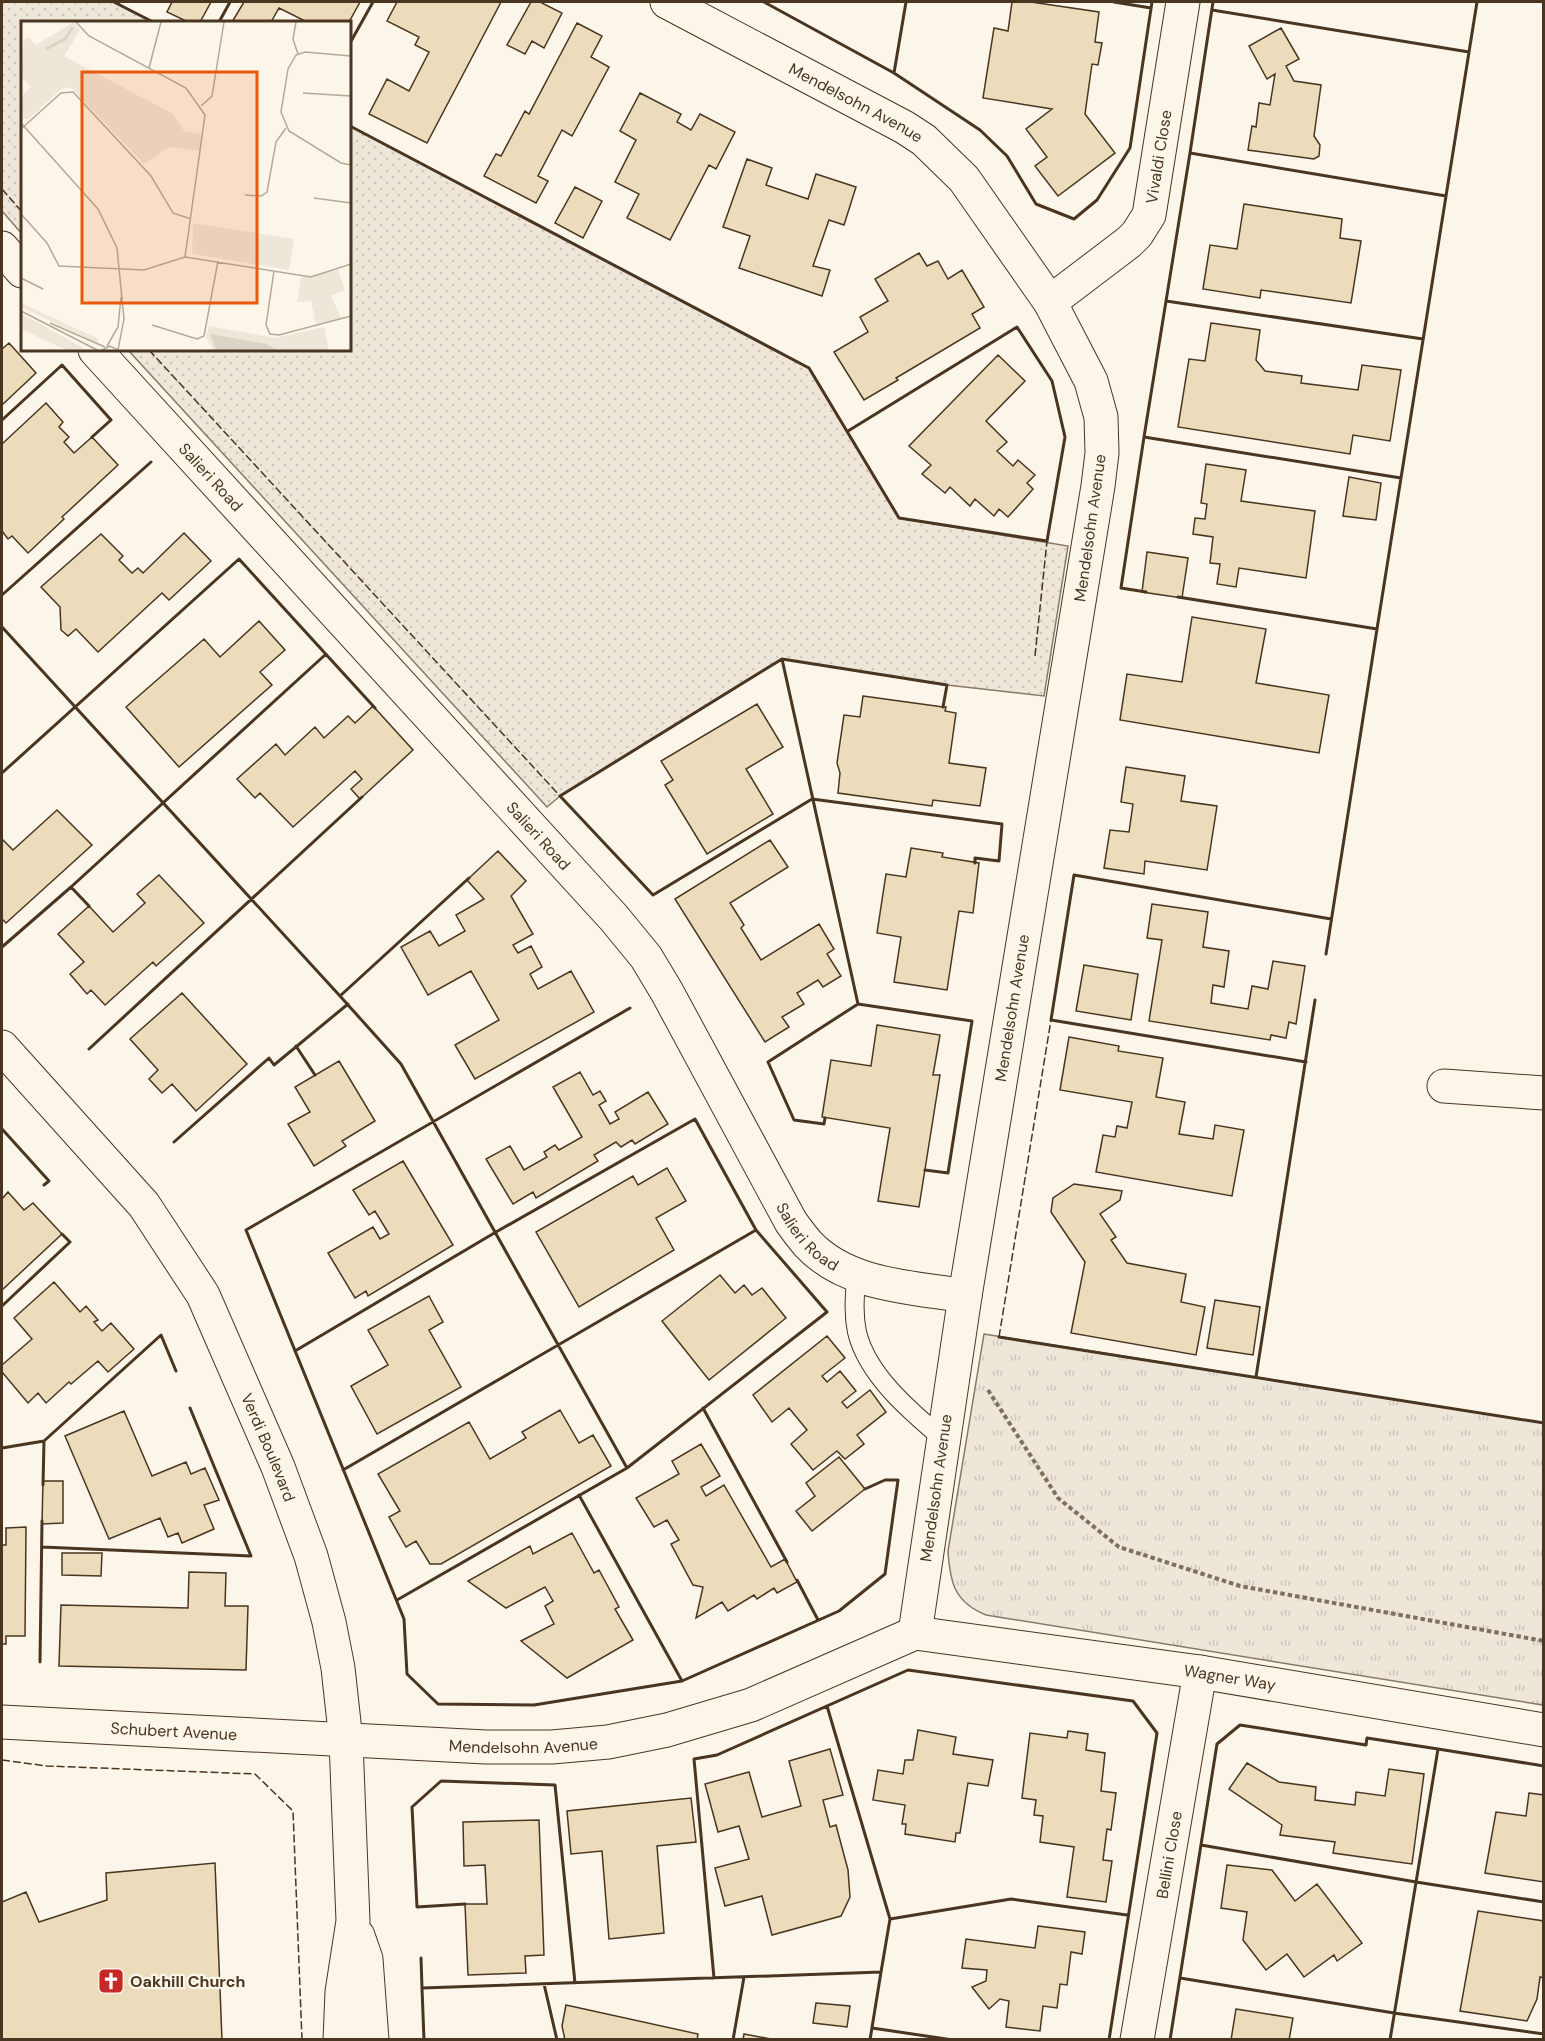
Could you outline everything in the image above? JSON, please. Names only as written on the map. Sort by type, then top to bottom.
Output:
[{"type":"street","name":"Mendelsohn Avenue","points":[[346,1741],[486,1747],[552,1747],[608,1742],[667,1730],[751,1705],[915,1633],[964,1296],[1095,509],[1102,453],[1101,417],[1091,381],[1050,302],[964,179],[924,140],[845,95],[667,2]]},
{"type":"street","name":"Vivaldi Close","points":[[1050,302],[1129,242],[1149,215],[1183,2]]},
{"type":"street","points":[[2,248],[21,270]]},
{"type":"street","name":"Salieri Road","points":[[95,351],[614,918],[646,957],[791,1222],[809,1245],[836,1266],[855,1276],[964,1296]]},
{"type":"street","name":"Verdi Boulevard","points":[[2,1047],[144,1205],[202,1295],[278,1467],[311,1556],[329,1622],[338,1668],[346,1741],[352,1921],[342,1992],[340,2040]]},
{"type":"street","points":[[1444,1086],[1544,1093]]},
{"type":"street","name":"Wagner Way","points":[[915,1633],[1200,1672],[1544,1730]]},
{"type":"street","name":"Bellini Close","points":[[1137,2040],[1200,1672]]},
{"type":"street","name":"Schubert Avenue","points":[[2,1722],[346,1741]]},
{"type":"street","name":"Verdi Boulevard","points":[[352,1921],[366,1959],[372,2040]]},
{"type":"lane","points":[[855,1276],[854,1307],[860,1344],[870,1362],[905,1406],[944,1439]]},
{"type":"path","points":[[954,1369],[988,1390],[1058,1498],[1119,1547],[1240,1586],[1544,1641]]},
{"type":"green space","points":[[2,2],[114,2],[151,21],[21,21],[21,233],[2,211]]},
{"type":"green space","points":[[351,127],[809,368],[899,518],[1068,546],[1044,696],[947,685],[782,659],[560,796],[547,807],[129,351],[351,351]]},
{"type":"green space","points":[[984,1334],[1543,1423],[1543,1705],[986,1615],[975,1610],[960,1597],[956,1590],[950,1572],[948,1551]]},
{"type":"building","points":[[172,2],[211,2],[201,21],[186,21],[167,12]]},
{"type":"building","points":[[244,2],[360,2],[350,21],[305,21],[279,8],[272,21],[233,21]]},
{"type":"building","points":[[397,2],[501,2],[427,143],[369,114],[387,79],[409,91],[429,52],[415,45],[419,37],[387,21]]},
{"type":"building","points":[[531,2],[540,2],[562,13],[544,48],[532,41],[525,54],[507,45]]},
{"type":"building","points":[[1012,2],[1031,2],[1099,12],[1095,42],[1102,43],[1098,65],[1092,64],[1085,114],[1115,153],[1058,196],[1035,166],[1047,157],[1026,129],[1052,109],[983,98],[994,28],[1008,31]]},
{"type":"building","points":[[577,23],[602,36],[591,57],[609,67],[572,136],[562,130],[538,176],[548,181],[536,203],[484,176],[496,154],[501,156],[525,111],[529,114]]},
{"type":"building","points":[[1281,28],[1299,59],[1286,66],[1294,81],[1321,85],[1314,136],[1320,145],[1319,156],[1314,159],[1248,150],[1252,126],[1256,127],[1259,103],[1270,105],[1275,74],[1267,79],[1249,46]]},
{"type":"building","points":[[640,93],[681,114],[677,122],[691,130],[700,114],[735,132],[716,169],[709,165],[670,240],[627,218],[639,194],[615,182],[636,140],[620,131]]},
{"type":"building","points":[[747,159],[772,168],[766,185],[808,199],[816,174],[856,187],[844,225],[829,220],[813,266],[830,270],[822,296],[739,268],[750,236],[723,227]]},
{"type":"building","points":[[575,187],[602,201],[583,238],[555,223]]},
{"type":"building","points":[[1244,204],[1342,219],[1340,238],[1361,241],[1351,303],[1261,290],[1260,298],[1203,289],[1210,245],[1237,249]]},
{"type":"building","points":[[919,253],[927,266],[938,261],[948,279],[962,270],[984,307],[972,314],[980,328],[896,378],[898,380],[864,400],[834,352],[868,332],[860,317],[888,301],[875,279]]},
{"type":"building","points":[[1211,323],[1260,330],[1256,360],[1265,371],[1302,376],[1301,383],[1358,390],[1362,365],[1401,370],[1390,441],[1353,435],[1350,454],[1178,427],[1189,359],[1205,361]]},
{"type":"building","points":[[9,343],[36,373],[2,405],[2,349]]},
{"type":"building","points":[[998,355],[1025,381],[986,421],[1007,442],[997,451],[1013,466],[1018,460],[1035,475],[1027,483],[1033,489],[1008,517],[999,509],[994,516],[975,499],[970,506],[950,487],[945,493],[922,474],[931,465],[909,446]]},
{"type":"building","points":[[46,403],[63,422],[59,427],[69,437],[64,442],[74,453],[92,437],[118,465],[62,517],[64,519],[28,553],[12,536],[8,539],[2,531],[2,444]]},
{"type":"building","points":[[1206,464],[1246,470],[1241,501],[1315,511],[1306,578],[1239,568],[1236,587],[1217,584],[1220,564],[1210,563],[1213,537],[1193,534],[1195,518],[1205,519],[1207,504],[1201,503]]},
{"type":"building","points":[[1349,477],[1381,483],[1376,520],[1343,516]]},
{"type":"building","points":[[184,533],[211,561],[169,600],[162,593],[98,652],[76,629],[68,636],[61,630],[60,607],[41,587],[101,534],[123,556],[119,560],[132,573],[138,568],[143,573]]},
{"type":"building","points":[[1147,552],[1188,558],[1182,598],[1142,592]]},
{"type":"building","points":[[1192,617],[1266,629],[1256,683],[1329,695],[1319,753],[1120,720],[1127,674],[1182,682]]},
{"type":"building","points":[[259,621],[285,650],[260,672],[272,685],[179,767],[126,707],[204,639],[220,657]]},
{"type":"building","points":[[863,696],[946,707],[945,711],[956,713],[949,763],[986,768],[980,806],[933,800],[932,806],[838,793],[840,773],[837,763],[844,715],[860,717]]},
{"type":"building","points":[[757,704],[783,747],[746,769],[773,814],[707,854],[665,785],[673,780],[661,761]]},
{"type":"building","points":[[373,706],[413,750],[360,799],[351,789],[362,779],[355,771],[293,827],[260,793],[255,798],[237,779],[276,744],[285,755],[315,727],[324,738],[348,716],[355,723]]},
{"type":"building","points":[[1126,767],[1185,776],[1181,801],[1217,806],[1207,870],[1145,861],[1144,874],[1104,868],[1110,830],[1129,832],[1133,804],[1121,802]]},
{"type":"building","points":[[57,810],[92,845],[6,923],[2,919],[2,839],[13,850]]},
{"type":"building","points":[[770,840],[788,867],[730,903],[744,925],[741,928],[761,960],[819,924],[834,949],[827,954],[841,976],[823,987],[818,980],[797,993],[804,1004],[782,1017],[789,1027],[765,1042],[675,899]]},
{"type":"building","points":[[911,848],[943,853],[942,857],[979,863],[973,913],[959,911],[947,990],[894,982],[901,937],[877,933],[886,874],[906,877]]},
{"type":"building","points":[[498,851],[526,881],[511,896],[533,934],[513,945],[518,953],[531,946],[542,967],[530,974],[538,989],[571,971],[594,1012],[475,1079],[455,1045],[499,1020],[471,971],[428,995],[401,947],[430,931],[439,946],[465,931],[456,915],[484,899],[467,880]]},
{"type":"building","points":[[159,875],[204,923],[156,966],[153,962],[105,1005],[91,990],[87,994],[70,974],[84,962],[58,934],[89,906],[113,932],[145,903],[137,894]]},
{"type":"building","points":[[1152,904],[1208,912],[1203,947],[1229,951],[1224,987],[1213,985],[1211,1003],[1248,1009],[1252,986],[1268,989],[1273,961],[1305,966],[1296,1024],[1289,1022],[1286,1038],[1271,1035],[1270,1040],[1149,1021],[1162,940],[1147,938]]},
{"type":"building","points":[[1084,965],[1138,974],[1131,1020],[1076,1011]]},
{"type":"building","points":[[182,993],[247,1064],[196,1111],[172,1084],[162,1093],[149,1079],[158,1070],[130,1039]]},
{"type":"building","points":[[877,1025],[940,1035],[933,1075],[940,1075],[919,1207],[878,1201],[890,1128],[822,1117],[831,1060],[871,1066]]},
{"type":"building","points":[[1069,1037],[1119,1046],[1118,1051],[1163,1058],[1156,1097],[1185,1102],[1179,1134],[1213,1139],[1215,1125],[1244,1130],[1232,1196],[1096,1172],[1103,1135],[1115,1137],[1117,1126],[1127,1128],[1132,1102],[1060,1090]]},
{"type":"building","points":[[339,1061],[375,1121],[342,1141],[346,1146],[314,1166],[288,1124],[310,1112],[295,1087]]},
{"type":"building","points":[[580,1072],[593,1095],[600,1091],[606,1101],[599,1105],[610,1124],[619,1119],[615,1112],[648,1092],[668,1124],[635,1144],[632,1140],[621,1147],[616,1142],[594,1155],[598,1161],[536,1198],[533,1192],[513,1204],[486,1159],[510,1146],[524,1170],[547,1157],[544,1152],[555,1145],[559,1150],[582,1137],[553,1087]]},
{"type":"building","points":[[403,1161],[453,1245],[368,1296],[366,1291],[355,1298],[328,1253],[373,1227],[380,1239],[389,1234],[375,1211],[369,1215],[353,1190]]},
{"type":"building","points":[[667,1168],[686,1201],[656,1218],[674,1250],[579,1307],[536,1232],[633,1176],[638,1185]]},
{"type":"building","points":[[1074,1184],[1122,1191],[1120,1200],[1100,1214],[1116,1237],[1111,1240],[1127,1263],[1186,1274],[1181,1302],[1205,1307],[1196,1355],[1071,1333],[1085,1262],[1051,1212],[1053,1198]]},
{"type":"building","points":[[8,1192],[24,1210],[33,1203],[62,1234],[2,1290],[2,1199]]},
{"type":"building","points":[[720,1275],[735,1293],[744,1285],[752,1295],[762,1288],[786,1318],[709,1380],[662,1321]]},
{"type":"building","points":[[54,1282],[80,1312],[86,1306],[98,1320],[94,1322],[102,1331],[111,1323],[134,1349],[108,1372],[98,1361],[71,1384],[69,1382],[46,1403],[38,1393],[28,1403],[2,1372],[2,1365],[32,1339],[14,1318]]},
{"type":"building","points":[[429,1296],[443,1322],[429,1330],[461,1387],[377,1434],[351,1386],[388,1365],[368,1330]]},
{"type":"building","points":[[1215,1300],[1260,1307],[1253,1355],[1207,1348]]},
{"type":"building","points":[[827,1336],[845,1358],[822,1376],[827,1382],[840,1371],[856,1391],[842,1402],[847,1408],[870,1390],[886,1412],[857,1435],[864,1444],[845,1459],[837,1451],[813,1470],[791,1444],[807,1430],[789,1408],[772,1422],[753,1395]]},
{"type":"building","points":[[560,1410],[579,1443],[593,1435],[611,1466],[441,1564],[430,1564],[416,1541],[406,1547],[389,1517],[400,1511],[378,1474],[469,1422],[490,1459],[526,1438],[522,1432]]},
{"type":"building","points":[[124,1411],[152,1476],[186,1462],[191,1474],[205,1468],[219,1500],[204,1505],[214,1529],[182,1543],[178,1533],[168,1537],[160,1518],[109,1539],[65,1436]]},
{"type":"building","points":[[701,1444],[720,1476],[701,1487],[706,1496],[724,1485],[771,1567],[785,1559],[797,1582],[777,1593],[774,1588],[757,1599],[754,1595],[728,1611],[722,1602],[696,1618],[703,1587],[693,1585],[671,1544],[679,1540],[667,1520],[654,1527],[636,1498],[679,1474],[672,1461]]},
{"type":"building","points":[[839,1457],[865,1489],[812,1531],[796,1511],[815,1496],[806,1483]]},
{"type":"building","points":[[43,1481],[63,1481],[63,1523],[42,1524]]},
{"type":"building","points":[[26,1527],[25,1636],[6,1636],[6,1644],[2,1644],[2,1545],[6,1545],[6,1528]]},
{"type":"building","points":[[572,1533],[594,1573],[599,1570],[619,1607],[615,1609],[633,1640],[567,1678],[521,1641],[554,1624],[545,1606],[553,1601],[545,1587],[506,1608],[468,1581],[530,1546],[533,1554]]},
{"type":"building","points":[[62,1553],[102,1553],[101,1576],[62,1575]]},
{"type":"building","points":[[189,1572],[226,1573],[225,1606],[248,1606],[246,1670],[59,1666],[61,1605],[188,1608]]},
{"type":"building","points":[[918,1730],[956,1737],[953,1754],[993,1760],[988,1786],[968,1783],[960,1833],[956,1833],[955,1842],[905,1834],[906,1824],[902,1824],[905,1805],[873,1800],[878,1770],[903,1774],[905,1760],[913,1760]]},
{"type":"building","points":[[1068,1731],[1088,1734],[1086,1750],[1105,1753],[1101,1791],[1116,1793],[1111,1830],[1107,1829],[1103,1860],[1112,1861],[1106,1902],[1067,1897],[1074,1847],[1040,1842],[1043,1816],[1034,1815],[1036,1800],[1022,1798],[1030,1733],[1067,1738]]},
{"type":"building","points":[[830,1749],[843,1795],[823,1800],[830,1827],[836,1825],[848,1870],[850,1897],[841,1916],[772,1935],[762,1896],[725,1906],[715,1868],[749,1859],[739,1826],[718,1832],[705,1784],[749,1772],[762,1817],[801,1806],[789,1761]]},
{"type":"building","points":[[1247,1763],[1279,1782],[1316,1787],[1315,1800],[1355,1805],[1356,1792],[1385,1796],[1389,1769],[1424,1774],[1412,1864],[1333,1853],[1335,1842],[1280,1835],[1282,1825],[1229,1789]]},
{"type":"building","points":[[1529,1793],[1544,1795],[1544,1882],[1485,1873],[1496,1812],[1526,1816]]},
{"type":"building","points":[[691,1798],[696,1842],[657,1846],[664,1933],[609,1939],[602,1851],[571,1854],[567,1811]]},
{"type":"building","points":[[539,1820],[544,1955],[525,1956],[526,1973],[468,1975],[465,1904],[487,1904],[485,1865],[464,1866],[463,1822]]},
{"type":"building","name":"Oakhill Church","points":[[215,1863],[222,2040],[2,2040],[2,1902],[26,1892],[39,1922],[107,1900],[106,1873]]},
{"type":"building","points":[[1227,1865],[1272,1870],[1295,1901],[1317,1884],[1362,1943],[1337,1961],[1334,1955],[1304,1977],[1287,1954],[1266,1970],[1243,1940],[1247,1912],[1221,1908]]},
{"type":"building","points":[[1478,1911],[1544,1921],[1544,1978],[1540,1977],[1537,1999],[1527,2021],[1460,2011]]},
{"type":"building","points":[[1038,1926],[1085,1932],[1082,1954],[1071,1952],[1067,1985],[1060,1984],[1057,2008],[1043,2006],[1040,2031],[1006,2027],[1009,2001],[1000,1999],[989,2009],[972,1987],[986,1981],[987,1970],[962,1968],[966,1939],[1035,1948]]},
{"type":"building","points":[[816,2003],[850,2006],[847,2027],[813,2023]]},
{"type":"building","points":[[566,2005],[698,2034],[697,2040],[565,2040],[562,2026]]},
{"type":"building","points":[[1236,2009],[1293,2018],[1289,2040],[1231,2040]]},
{"type":"building","points":[[744,2034],[776,2040],[743,2040]]},
{"type":"fence","points":[[2,189],[21,211]]},
{"type":"fence","points":[[150,351],[560,796]]},
{"type":"fence","points":[[1035,656],[1047,541]]},
{"type":"fence","points":[[999,1337],[1051,1020]]},
{"type":"fence","points":[[2,1760],[47,1766],[255,1774],[293,1811],[302,2040]]},
{"type":"wall","points":[[114,2],[151,21]]},
{"type":"wall","points":[[220,21],[230,2]]},
{"type":"wall","points":[[351,41],[373,2]]},
{"type":"wall","points":[[764,2],[894,73],[980,130],[1007,156],[1036,204],[1074,219],[1097,200],[1130,148],[1152,2]]},
{"type":"wall","points":[[894,73],[906,2]]},
{"type":"wall","points":[[1114,2],[1151,8]]},
{"type":"wall","points":[[1190,153],[1213,2]]},
{"type":"wall","points":[[1144,437],[1190,153],[1446,196],[1477,2]]},
{"type":"wall","points":[[1212,10],[1469,52]]},
{"type":"wall","points":[[351,127],[809,368],[899,518],[1047,541],[1065,437],[1052,381],[1017,327],[848,431]]},
{"type":"wall","points":[[1401,478],[1446,196]]},
{"type":"wall","points":[[1166,301],[1423,339]]},
{"type":"wall","points":[[2,420],[62,365],[111,420],[92,437]]},
{"type":"wall","points":[[1146,592],[1121,588],[1144,437],[1401,478],[1377,629]]},
{"type":"wall","points":[[2,595],[151,462]]},
{"type":"wall","points":[[2,773],[239,559],[375,708]]},
{"type":"wall","points":[[1178,597],[1377,629],[1326,954]]},
{"type":"wall","points":[[2,627],[340,996]]},
{"type":"wall","points":[[2,947],[326,654]]},
{"type":"wall","points":[[782,659],[858,1004]]},
{"type":"wall","points":[[943,707],[947,685],[782,659],[560,796],[653,895],[812,799],[1002,824],[999,861],[975,858],[975,863]]},
{"type":"wall","points":[[89,1049],[362,797]]},
{"type":"wall","points":[[1306,1062],[1051,1020],[1074,875],[1331,919]]},
{"type":"wall","points":[[469,878],[340,996],[401,1064],[627,1468]]},
{"type":"wall","points":[[71,887],[89,906]]},
{"type":"wall","points":[[1256,1377],[1315,1000]]},
{"type":"wall","points":[[174,1142],[269,1058],[274,1065],[348,1004]]},
{"type":"wall","points":[[825,1118],[824,1124],[794,1120],[768,1062],[858,1004],[972,1021],[948,1173],[925,1170]]},
{"type":"wall","points":[[630,1008],[246,1230],[404,1619],[407,1674],[438,1704],[534,1705],[682,1681],[839,1611],[885,1574],[898,1480],[885,1480],[865,1489]]},
{"type":"wall","points":[[296,1046],[315,1075]]},
{"type":"wall","points":[[295,1351],[496,1232],[695,1119],[756,1230],[827,1312],[627,1468],[397,1600]]},
{"type":"wall","points":[[2,1129],[49,1181],[44,1185]]},
{"type":"wall","points":[[343,1470],[756,1230]]},
{"type":"wall","points":[[2,1306],[70,1242],[62,1234]]},
{"type":"wall","points":[[43,1485],[44,1441],[161,1335],[176,1371]]},
{"type":"wall","points":[[999,1337],[1544,1423]]},
{"type":"wall","points":[[42,1547],[251,1556],[190,1408]]},
{"type":"wall","points":[[703,1408],[787,1562]]},
{"type":"wall","points":[[2,1448],[44,1441]]},
{"type":"wall","points":[[579,1495],[682,1681]]},
{"type":"wall","points":[[40,1662],[42,1521]]},
{"type":"wall","points":[[797,1580],[818,1620]]},
{"type":"wall","points":[[714,1978],[694,1759],[717,1755],[908,1670],[1133,1701],[1157,1733],[1109,2040]]},
{"type":"wall","points":[[827,1706],[890,1919],[881,1972]]},
{"type":"wall","points":[[1170,2040],[1217,1744],[1240,1725],[1366,1745],[1367,1738],[1438,1749]]},
{"type":"wall","points":[[1390,2040],[1438,1749],[1544,1766]]},
{"type":"wall","points":[[465,1904],[417,1907],[412,1807],[441,1781],[555,1785],[575,1983]]},
{"type":"wall","points":[[1201,1845],[1544,1902]]},
{"type":"wall","points":[[890,1919],[1011,1899],[1127,1915]]},
{"type":"wall","points":[[421,1958],[422,1988]]},
{"type":"wall","points":[[424,2040],[422,1988],[881,1972],[870,2040]]},
{"type":"wall","points":[[733,2040],[744,1977]]},
{"type":"wall","points":[[1180,1978],[1394,2013],[1544,2034]]},
{"type":"wall","points":[[544,1984],[557,2040]]},
{"type":"wall","points":[[872,2028],[953,2040]]},
{"type":"place","name":"Oakhill Church","points":[[111,1981]]}]
